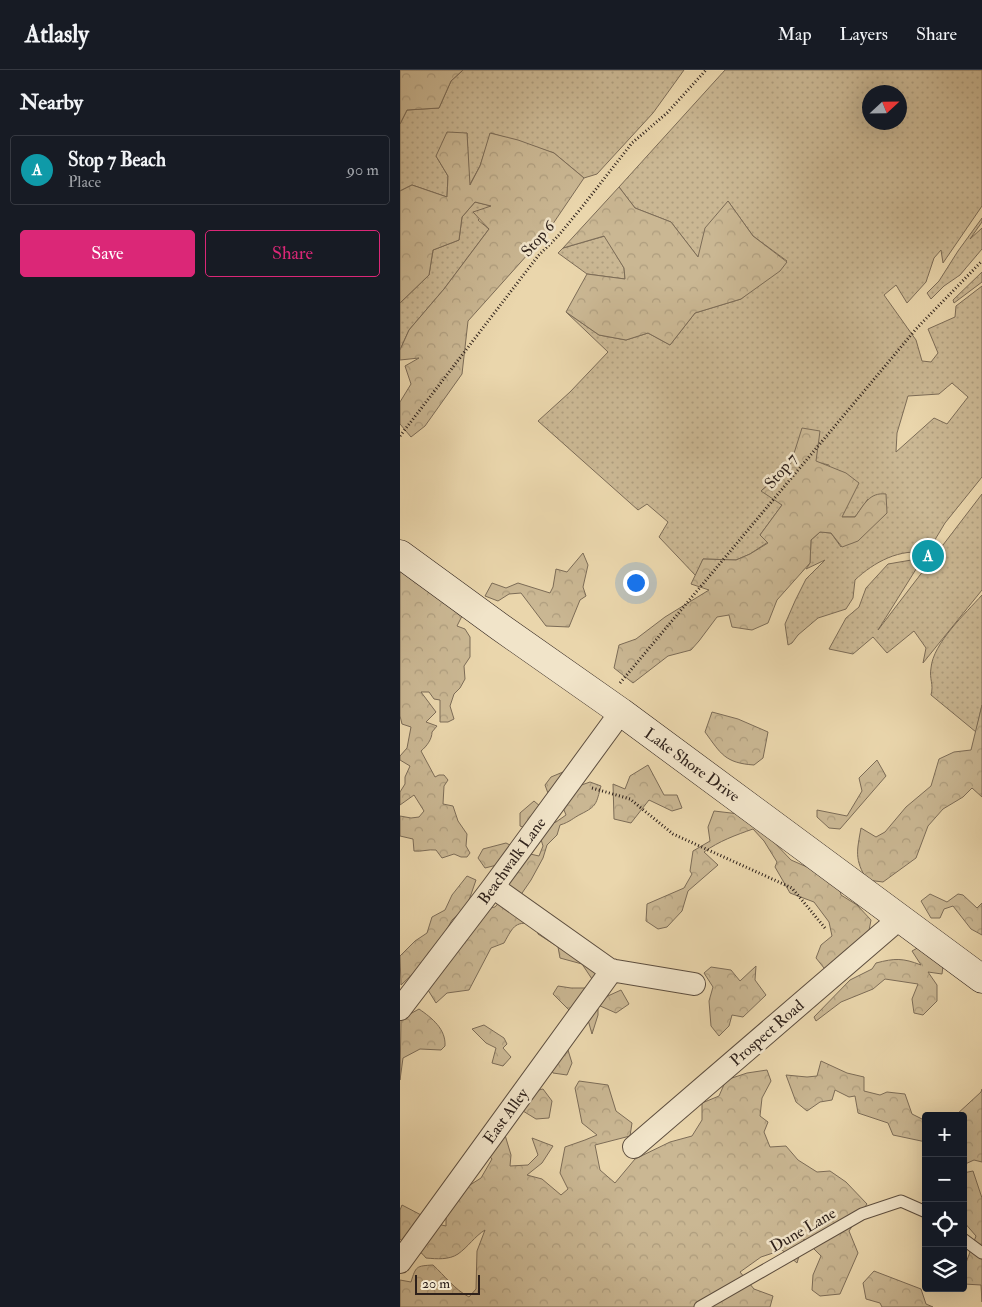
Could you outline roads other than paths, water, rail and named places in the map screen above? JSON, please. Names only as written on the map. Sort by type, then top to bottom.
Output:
[{"type":"street","name":"Lake Shore Drive","points":[[400,554],[613,707],[982,979]]},
{"type":"street","name":"Beachwalk Lane","points":[[401,1004],[493,886],[570,782],[613,707]]},
{"type":"street","points":[[493,886],[612,970],[694,984]]},
{"type":"street","name":"Prospect Road","points":[[634,1147],[899,919]]},
{"type":"street","name":"East Alley","points":[[400,1262],[612,970]]},
{"type":"lane","name":"Dune Lane","points":[[700,1307],[862,1214],[901,1201],[922,1210]]},
{"type":"lane","points":[[967,1242],[982,1253]]},
{"type":"place","name":"Stop 7 Beach","points":[[928,556]]}]
